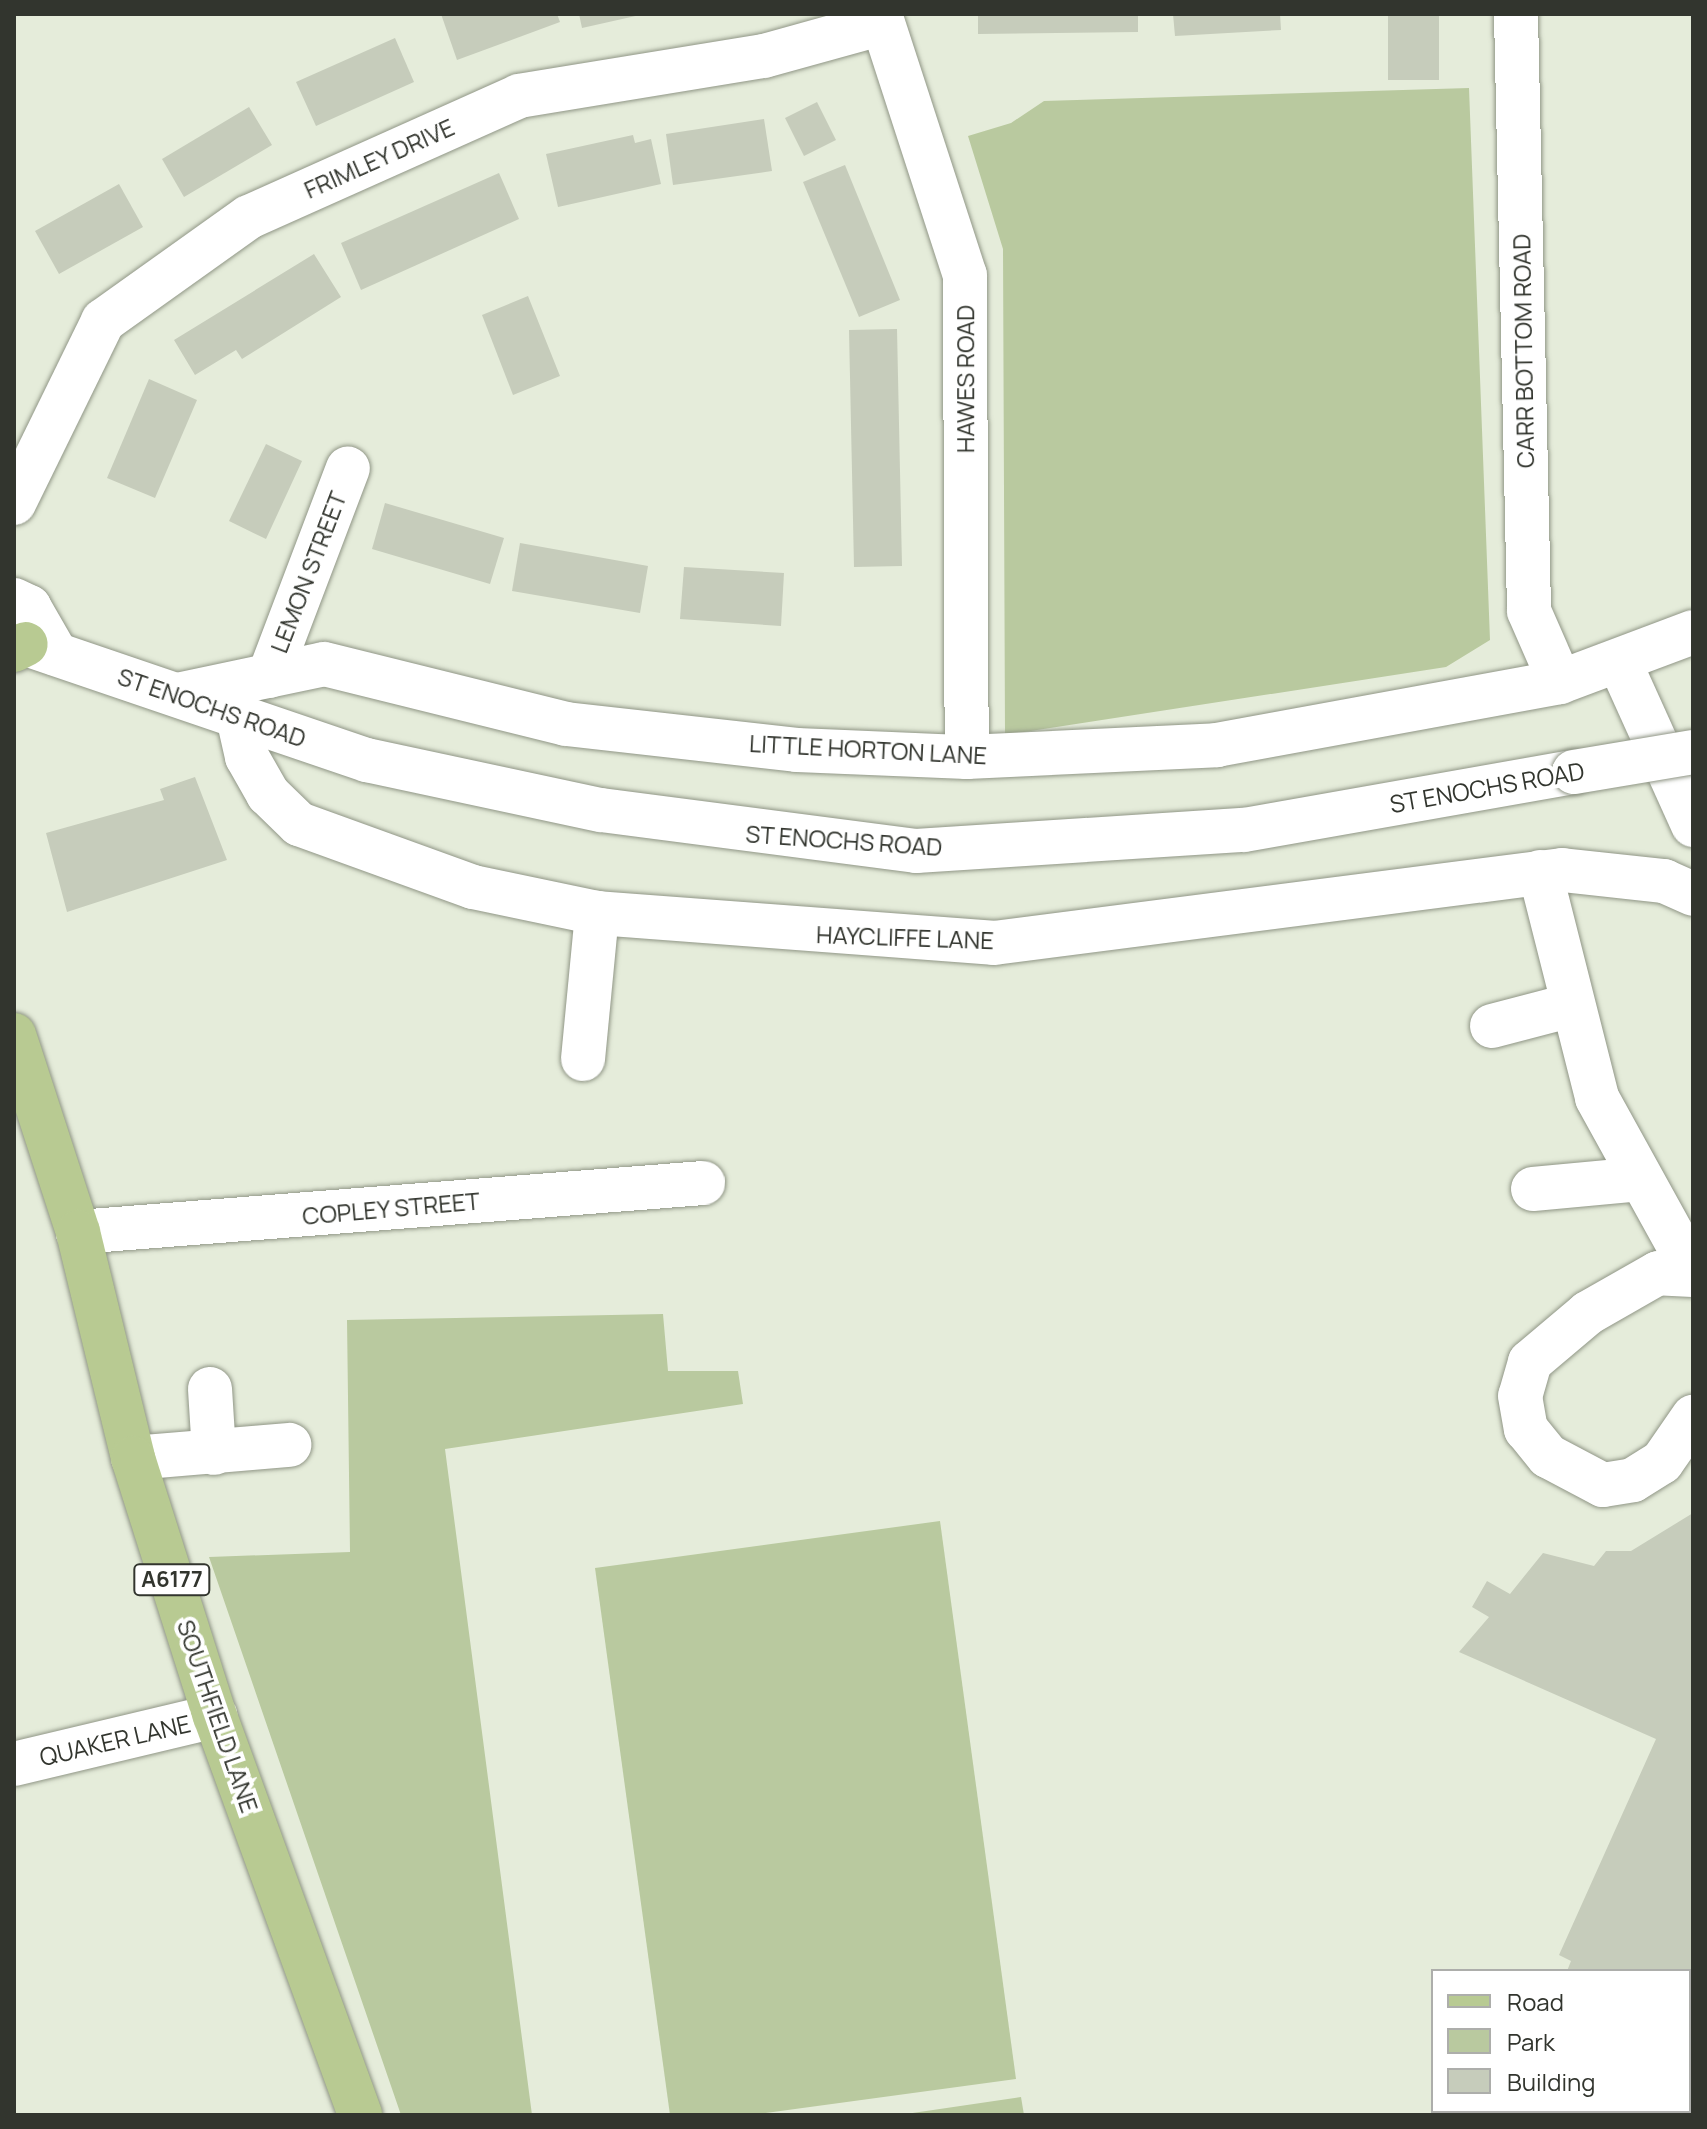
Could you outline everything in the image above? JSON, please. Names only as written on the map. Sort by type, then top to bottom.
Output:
[{"type":"main road","name":"SOUTHFIELD LANE","points":[[14,1035],[78,1232],[133,1458],[215,1716],[360,2115]]},
{"type":"street","name":"CARR BOTTOM ROAD","points":[[1516,14],[1529,611],[1560,682]]},
{"type":"street","name":"FRIMLEY DRIVE","points":[[14,503],[103,321],[249,217],[519,96],[764,56],[881,18]]},
{"type":"street","name":"HAWES ROAD","points":[[881,18],[965,275],[967,757]]},
{"type":"street","name":"LEMON STREET","points":[[269,676],[348,468]]},
{"type":"street","points":[[14,600],[29,607],[28,647]]},
{"type":"street","name":"LITTLE HORTON LANE","points":[[182,694],[324,664],[566,724],[797,750],[967,757],[1217,745],[1560,682],[1693,632]]},
{"type":"street","name":"ST ENOCHS ROAD","points":[[28,647],[182,694],[238,717],[367,760],[601,810],[916,851],[1244,830],[1693,752]]},
{"type":"street","points":[[1619,661],[1693,825]]},
{"type":"street","name":"HAYCLIFFE LANE","points":[[238,717],[247,757],[268,794],[299,824],[473,887],[597,913],[994,943],[1540,872],[1664,881],[1693,894]]},
{"type":"street","points":[[1540,872],[1569,1006],[1597,1098],[1693,1273],[1658,1273],[1588,1313],[1530,1362],[1520,1396],[1526,1429],[1548,1456],[1603,1485],[1633,1480],[1662,1462],[1693,1417]]},
{"type":"street","points":[[583,1059],[597,913]]},
{"type":"street","points":[[1492,1026],[1569,1006]]},
{"type":"street","points":[[1533,1189],[1641,1179]]},
{"type":"street","name":"COPLEY STREET","points":[[78,1232],[703,1183]]},
{"type":"street","points":[[210,1389],[214,1453]]},
{"type":"street","points":[[133,1458],[289,1445]]},
{"type":"street","name":"QUAKER LANE","points":[[14,1764],[215,1716]]},
{"type":"green space","points":[[1469,88],[1490,640],[1446,667],[1005,735],[1003,249],[968,136],[1011,123],[1044,101]]},
{"type":"green space","points":[[663,1314],[668,1371],[738,1371],[743,1404],[445,1449],[532,2115],[401,2115],[209,1557],[350,1552],[347,1320]]},
{"type":"green space","points":[[940,1521],[1016,2079],[751,2115],[670,2115],[595,1568]]},
{"type":"green space","points":[[1021,2097],[1024,2115],[899,2115]]},
{"type":"building","points":[[441,14],[557,14],[560,22],[457,60]]},
{"type":"building","points":[[579,14],[640,14],[640,15],[582,28]]},
{"type":"building","points":[[978,14],[1138,14],[1138,32],[978,34]]},
{"type":"building","points":[[1173,14],[1280,14],[1281,30],[1175,36]]},
{"type":"building","points":[[1388,14],[1439,14],[1439,80],[1388,80]]},
{"type":"building","points":[[395,38],[414,82],[316,126],[296,82]]},
{"type":"building","points":[[817,102],[836,140],[804,156],[785,118]]},
{"type":"building","points":[[249,107],[272,145],[184,197],[162,159]]},
{"type":"building","points":[[764,119],[772,171],[673,185],[666,134]]},
{"type":"building","points":[[633,135],[635,143],[651,139],[661,184],[558,207],[546,154]]},
{"type":"building","points":[[845,165],[900,300],[859,317],[803,182]]},
{"type":"building","points":[[499,173],[519,219],[361,290],[341,243]]},
{"type":"building","points":[[119,184],[143,227],[59,274],[35,231]]},
{"type":"building","points":[[314,254],[341,297],[242,359],[236,350],[195,375],[174,340]]},
{"type":"building","points":[[528,296],[560,376],[513,395],[482,315]]},
{"type":"building","points":[[897,329],[902,566],[854,567],[849,330]]},
{"type":"building","points":[[149,379],[197,400],[155,498],[107,478]]},
{"type":"building","points":[[266,444],[302,461],[266,539],[229,521]]},
{"type":"building","points":[[385,503],[504,538],[490,584],[372,549]]},
{"type":"building","points":[[520,543],[648,566],[640,613],[512,591]]},
{"type":"building","points":[[684,567],[784,573],[781,626],[680,619]]},
{"type":"building","points":[[195,777],[227,860],[67,912],[46,833],[164,800],[160,789]]},
{"type":"building","points":[[1693,1513],[1693,2021],[1691,1969],[1568,1969],[1571,1961],[1559,1955],[1656,1739],[1459,1652],[1489,1617],[1472,1607],[1487,1581],[1510,1594],[1543,1553],[1594,1566],[1606,1551],[1631,1551]]}]
